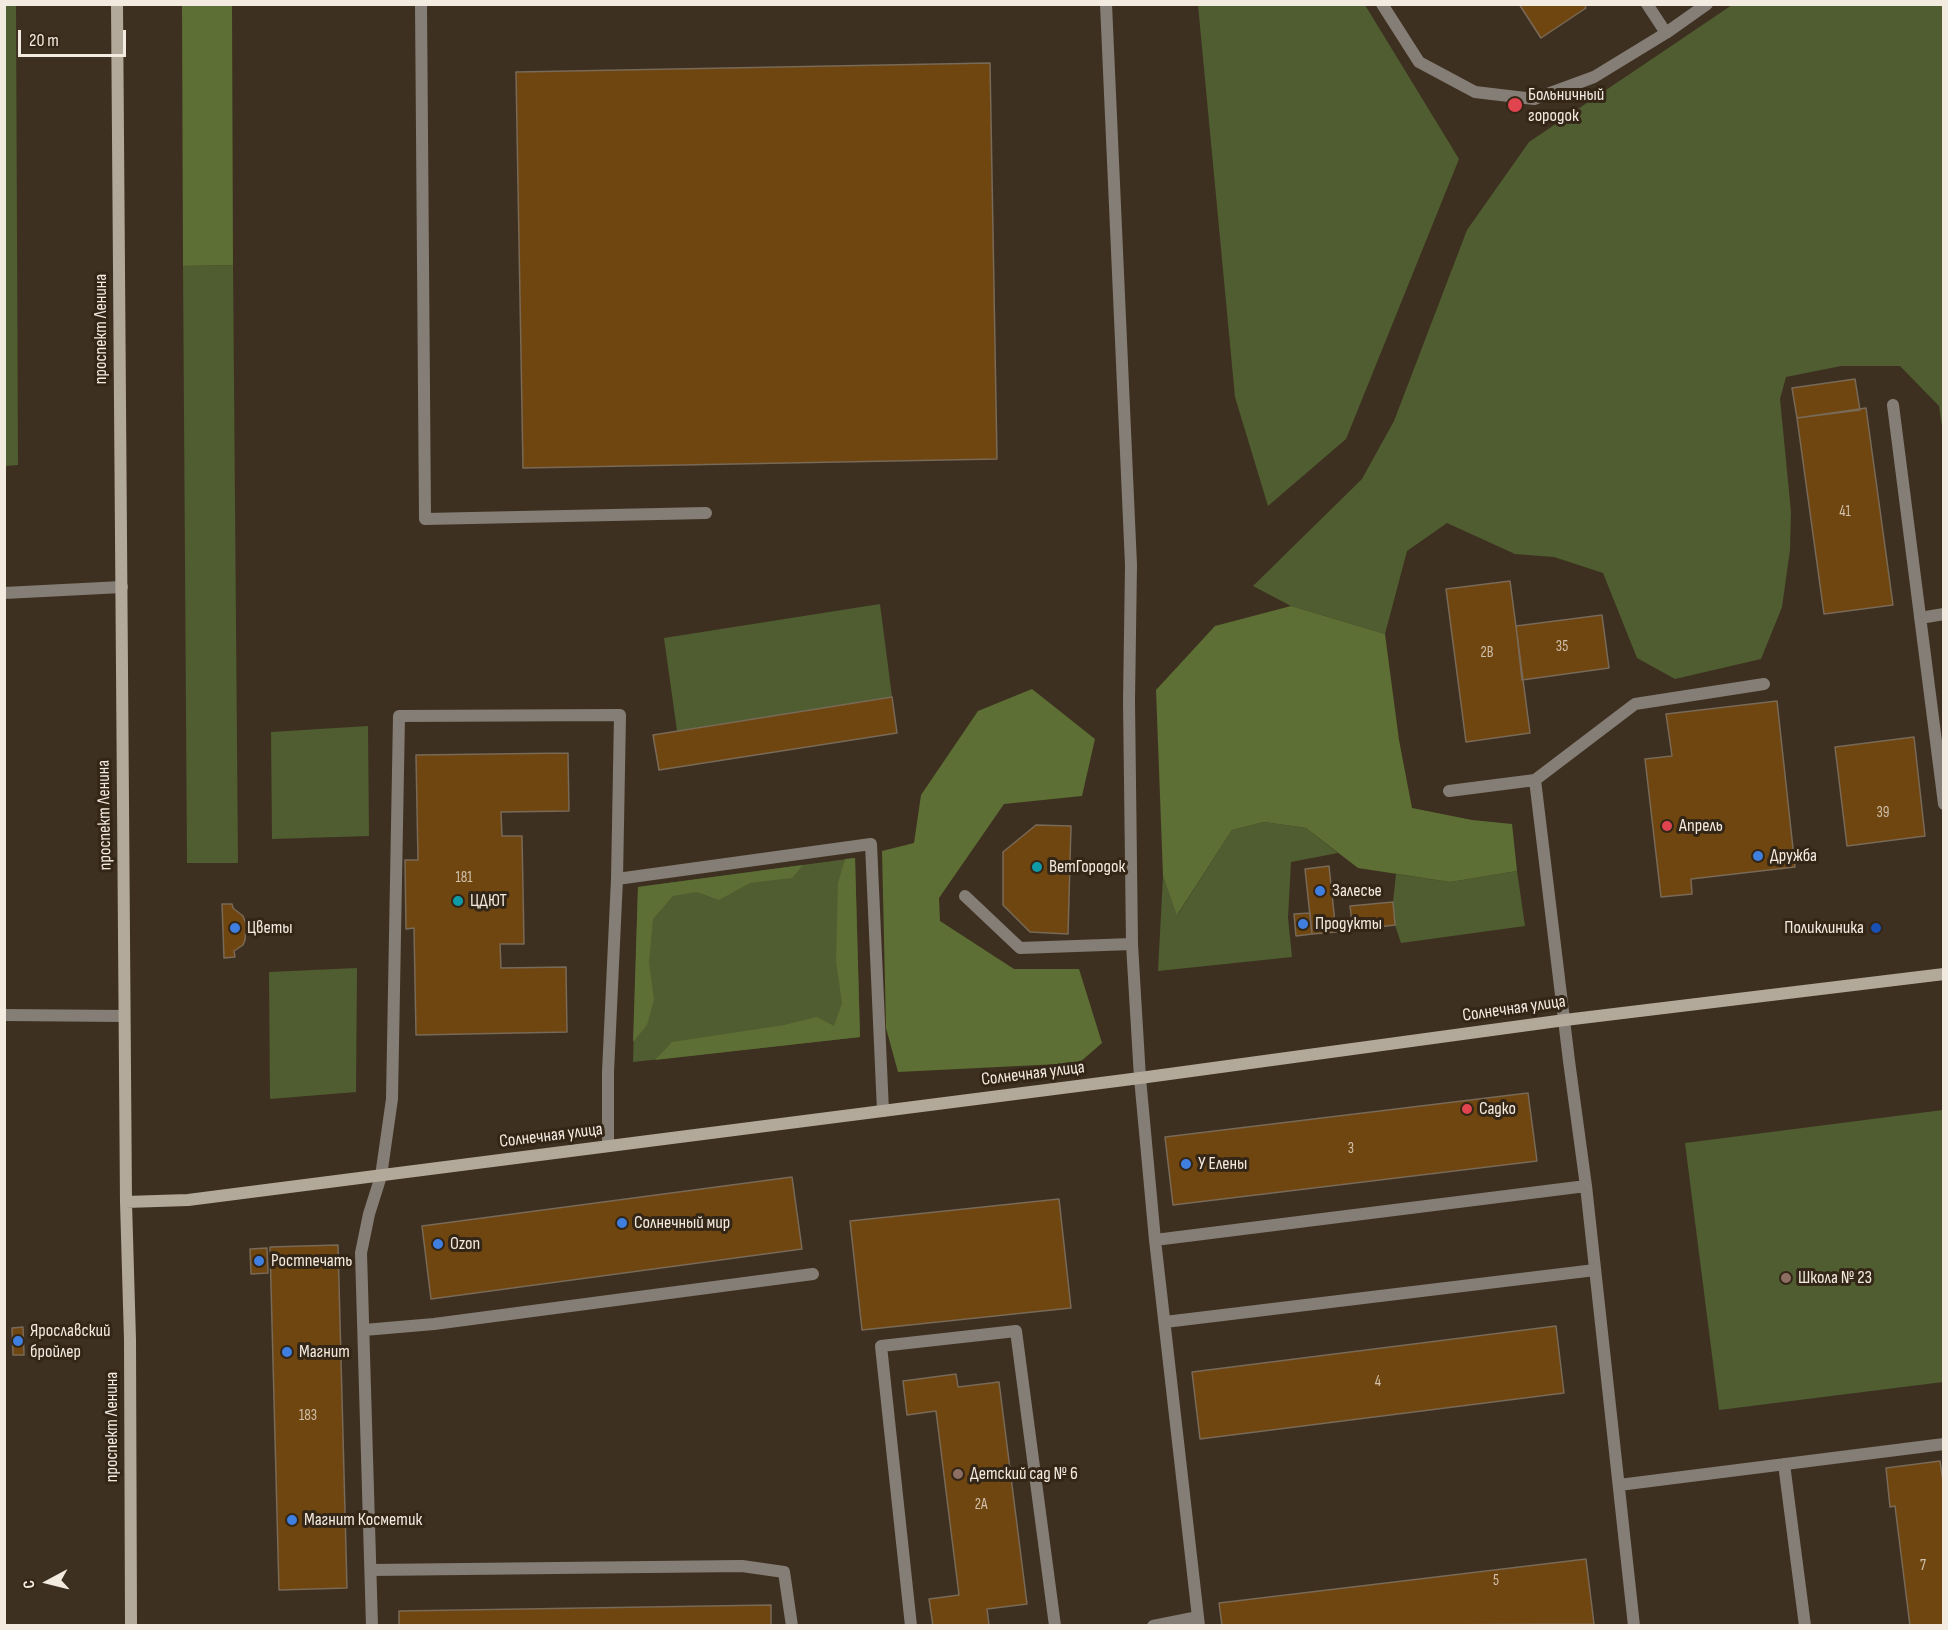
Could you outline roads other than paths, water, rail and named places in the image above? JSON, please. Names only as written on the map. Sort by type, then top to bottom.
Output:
[{"type":"street","name":"проспект Ленина","points":[[117,4],[131,1626]]},
{"type":"street","name":"Солнечная улица","points":[[126,1202],[188,1200],[381,1176],[1140,1078],[1565,1020],[1944,974]]},
{"type":"lane","points":[[421,4],[425,519],[706,513]]},
{"type":"lane","points":[[1106,4],[1131,565],[1129,701],[1132,944],[1140,1078],[1155,1240],[1199,1621],[1153,1626]]},
{"type":"lane","points":[[1382,4],[1419,62],[1474,92],[1534,99],[1594,77],[1666,33],[1707,4]]},
{"type":"lane","points":[[1647,4],[1666,33]]},
{"type":"lane","points":[[1893,405],[1944,804]]},
{"type":"lane","points":[[4,594],[122,586]]},
{"type":"lane","points":[[1920,618],[1944,614]]},
{"type":"lane","points":[[1449,791],[1535,780],[1635,704],[1764,684]]},
{"type":"lane","points":[[372,1626],[362,1253],[369,1214],[381,1176],[392,1099],[399,716],[620,715],[617,879],[608,1072],[608,1146]]},
{"type":"lane","points":[[1535,780],[1586,1186],[1634,1626]]},
{"type":"lane","points":[[617,879],[871,844],[883,1111]]},
{"type":"lane","points":[[965,896],[1020,948],[1132,944]]},
{"type":"lane","points":[[4,1015],[124,1016]]},
{"type":"lane","points":[[1155,1240],[1586,1186]]},
{"type":"lane","points":[[1165,1322],[1595,1270]]},
{"type":"lane","points":[[364,1330],[434,1324],[813,1274]]},
{"type":"lane","points":[[912,1626],[880,1346],[1016,1331],[1055,1626]]},
{"type":"lane","points":[[1620,1485],[1944,1444]]},
{"type":"lane","points":[[1784,1464],[1805,1626]]},
{"type":"lane","points":[[370,1570],[742,1566],[784,1572],[792,1626]]},
{"type":"place","name":"Больничный городок","points":[[1515,105]]},
{"type":"place","name":"Апрель","points":[[1667,826]]},
{"type":"place","name":"Дружба","points":[[1758,856]]},
{"type":"place","name":"ВетГородок","points":[[1037,867]]},
{"type":"place","name":"Залесье","points":[[1320,891]]},
{"type":"place","name":"ЦДЮТ","points":[[458,901]]},
{"type":"place","name":"Продукты","points":[[1303,924]]},
{"type":"place","name":"Цветы","points":[[235,928]]},
{"type":"place","name":"Поликлиника","points":[[1876,928]]},
{"type":"place","name":"Садко","points":[[1467,1109]]},
{"type":"place","name":"У Елены","points":[[1186,1164]]},
{"type":"place","name":"Солнечный мир","points":[[622,1223]]},
{"type":"place","name":"Ozon","points":[[438,1244]]},
{"type":"place","name":"Ростпечать","points":[[259,1261]]},
{"type":"place","name":"Школа № 23","points":[[1786,1278]]},
{"type":"place","name":"Ярославский бройлер","points":[[18,1341]]},
{"type":"place","name":"Магнит","points":[[287,1352]]},
{"type":"place","name":"Детский сад № 6","points":[[958,1474]]},
{"type":"place","name":"Магнит Косметик","points":[[292,1520]]}]
